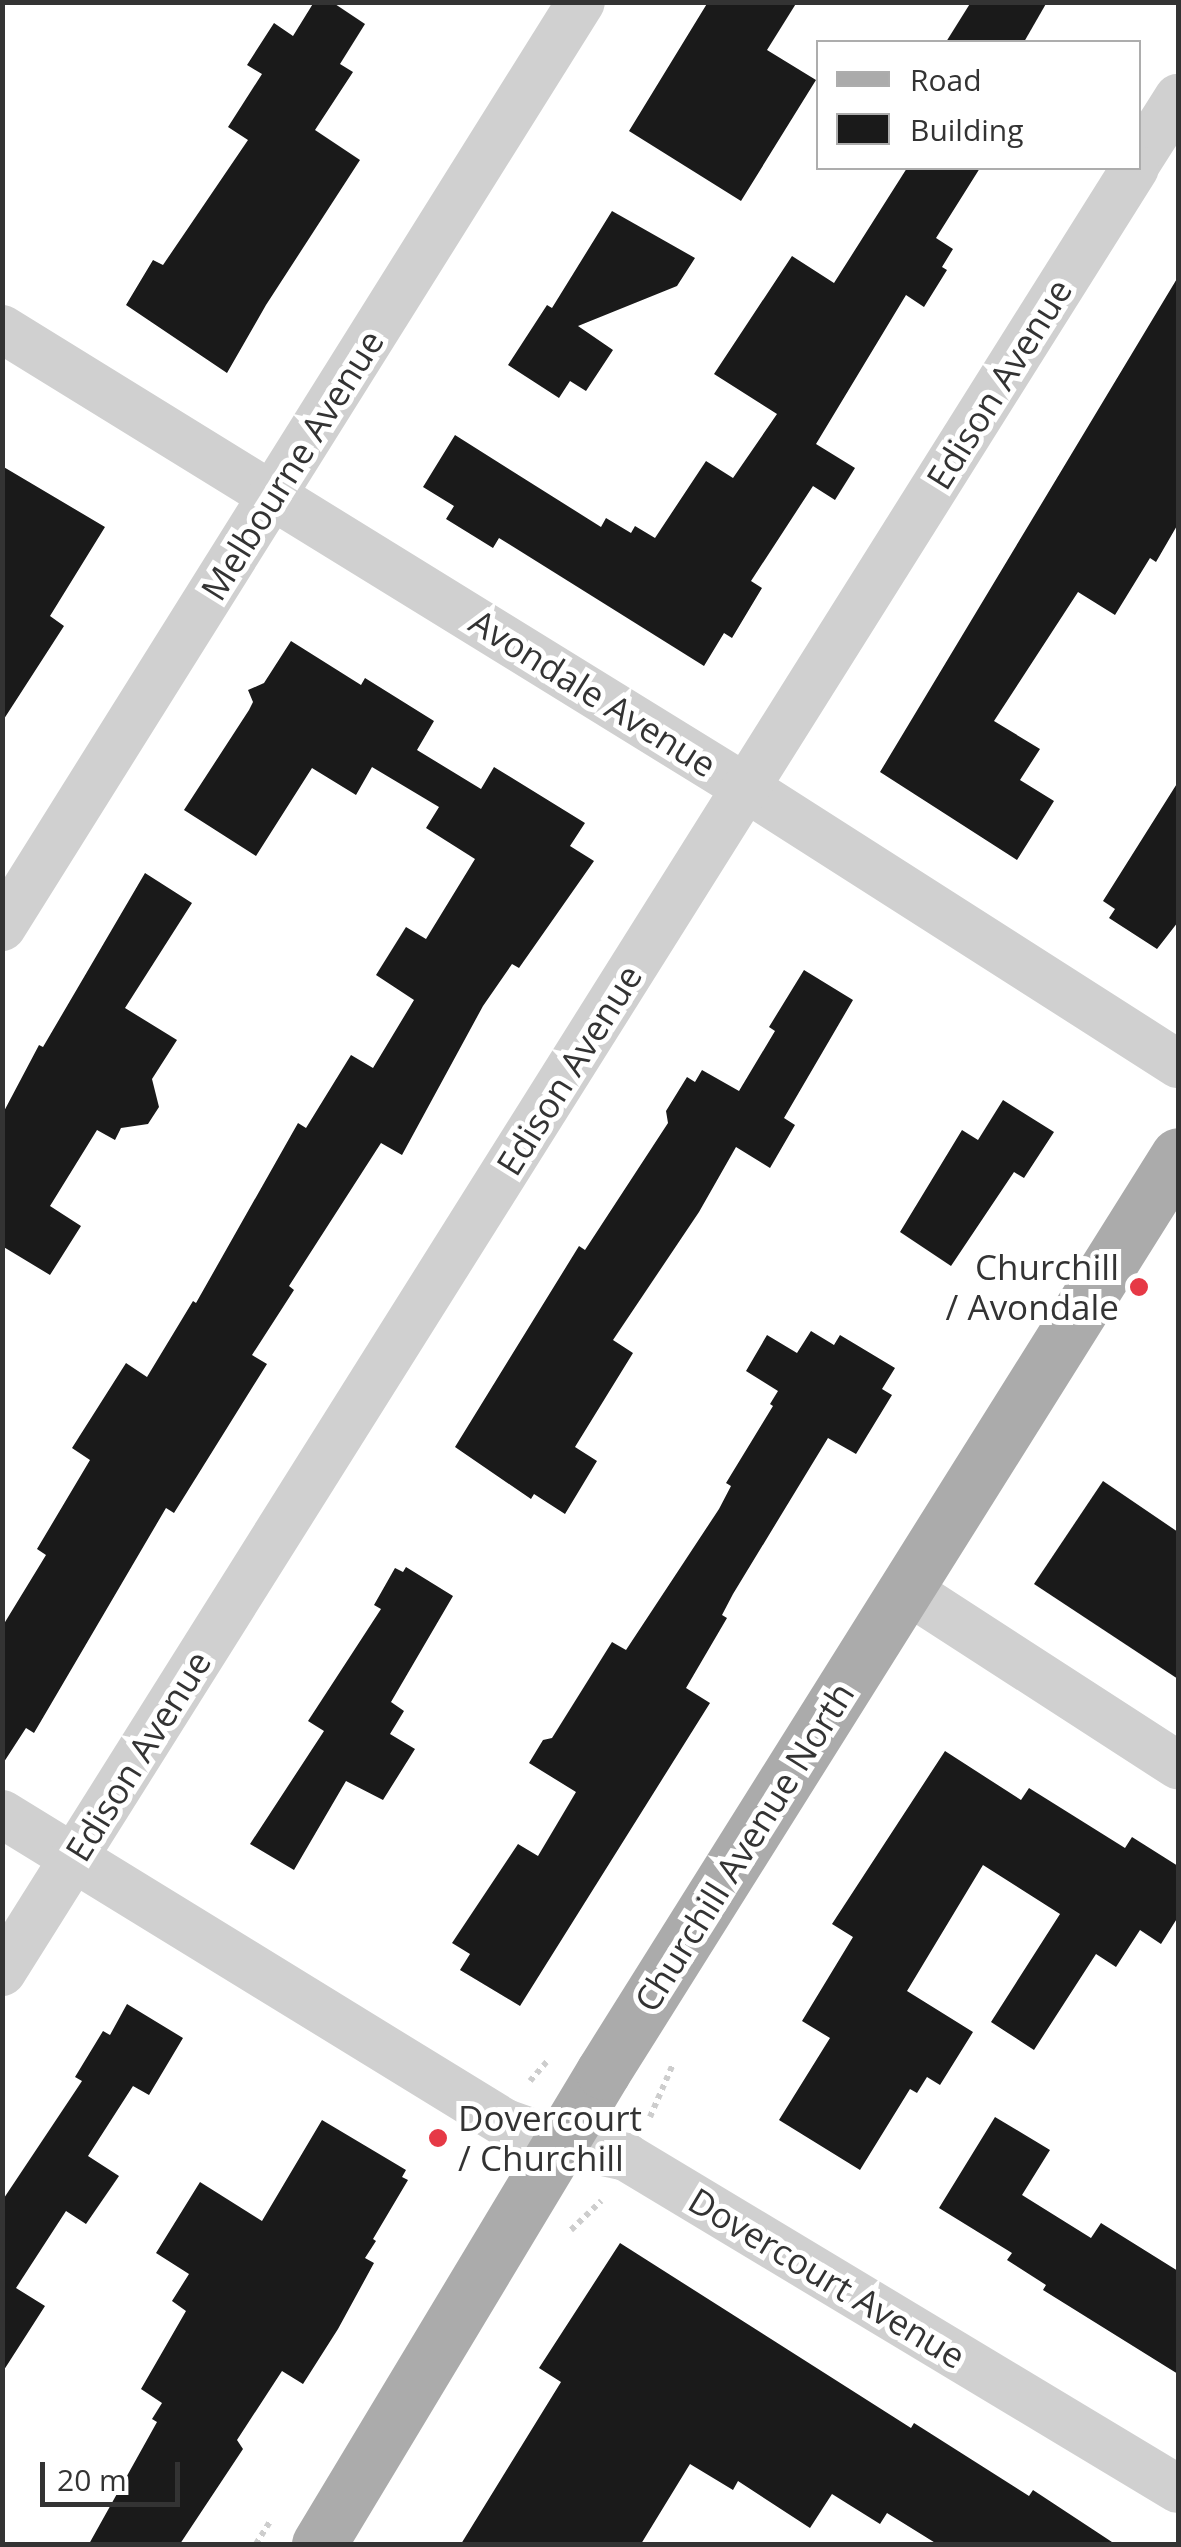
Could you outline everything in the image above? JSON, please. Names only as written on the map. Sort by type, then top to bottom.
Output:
[{"type":"main road","name":"Churchill Avenue North","points":[[319,2544],[562,2143],[906,1590],[1172,1180]]},
{"type":"street","name":"Melbourne Avenue","points":[[2,928],[581,2]]},
{"type":"street","name":"Edison Avenue","points":[[1141,158],[1178,98]]},
{"type":"street","name":"Edison Avenue","points":[[2,1972],[1133,170]]},
{"type":"street","name":"Avondale Avenue","points":[[2,329],[746,788],[1178,1064]]},
{"type":"street","points":[[906,1590],[1178,1766]]},
{"type":"street","name":"Dovercourt Avenue","points":[[2,1814],[504,2123],[562,2143],[626,2157],[1178,2489]]},
{"type":"building","points":[[314,2],[332,2],[365,24],[340,64],[353,72],[315,130],[360,160],[227,373],[126,305],[153,260],[163,265],[248,140],[228,127],[262,74],[247,65],[274,23],[293,36]]},
{"type":"building","points":[[708,2],[797,2],[767,50],[816,80],[741,201],[629,131]]},
{"type":"building","points":[[971,2],[1047,2],[1025,40],[947,40]]},
{"type":"building","points":[[906,170],[979,170],[936,238],[953,249],[942,267],[947,270],[924,307],[906,295],[816,444],[855,468],[835,500],[813,486],[751,581],[762,588],[732,638],[724,633],[704,666],[499,538],[493,548],[446,519],[454,506],[423,487],[455,435],[601,527],[606,518],[631,533],[635,526],[655,538],[706,461],[733,478],[777,414],[714,374],[792,256],[834,283]]},
{"type":"building","points":[[612,211],[695,258],[677,286],[578,326],[613,350],[586,391],[570,381],[559,398],[508,365],[547,305],[552,308]]},
{"type":"building","points":[[1178,277],[1178,524],[1156,562],[1150,558],[1115,615],[1078,592],[994,721],[1040,749],[1020,780],[1054,801],[1017,860],[880,772]]},
{"type":"building","points":[[2,466],[105,527],[50,616],[64,626],[2,722]]},
{"type":"building","points":[[291,641],[361,685],[365,678],[434,721],[417,750],[481,789],[494,767],[585,823],[570,846],[594,861],[519,968],[512,964],[483,1006],[402,1155],[381,1143],[289,1286],[294,1290],[252,1355],[267,1364],[174,1513],[166,1508],[34,1733],[26,1728],[2,1765],[2,1627],[46,1555],[37,1549],[90,1460],[72,1448],[126,1363],[147,1377],[193,1301],[196,1303],[298,1123],[306,1128],[351,1055],[373,1068],[414,1000],[376,975],[406,927],[426,939],[475,859],[426,828],[439,807],[372,767],[356,795],[312,768],[256,856],[184,810],[249,710],[253,702],[248,690],[264,683]]},
{"type":"building","points":[[1178,782],[1178,922],[1157,949],[1109,918],[1115,909],[1103,901]]},
{"type":"building","points":[[145,873],[192,903],[125,1008],[177,1040],[152,1079],[159,1107],[148,1124],[121,1128],[115,1140],[97,1130],[50,1206],[81,1226],[50,1275],[2,1246],[2,1115],[39,1045],[43,1047]]},
{"type":"building","points":[[804,970],[853,1000],[784,1118],[795,1125],[770,1168],[736,1147],[699,1212],[613,1340],[633,1353],[575,1447],[597,1461],[565,1514],[534,1494],[531,1499],[455,1447],[579,1246],[585,1250],[668,1123],[666,1111],[687,1077],[695,1082],[702,1070],[739,1091],[775,1031],[769,1027]]},
{"type":"building","points":[[1003,1100],[1054,1132],[1024,1178],[1014,1172],[951,1266],[900,1232],[962,1130],[978,1140]]},
{"type":"building","points":[[811,1331],[834,1345],[840,1335],[895,1368],[882,1389],[892,1395],[856,1454],[828,1438],[733,1594],[722,1615],[727,1618],[686,1688],[710,1703],[520,2006],[460,1970],[470,1954],[452,1943],[518,1844],[538,1856],[576,1792],[529,1763],[543,1740],[552,1738],[612,1642],[626,1650],[719,1509],[731,1486],[726,1483],[773,1406],[770,1404],[778,1391],[746,1371],[767,1335],[797,1353]]},
{"type":"building","points":[[1103,1481],[1178,1532],[1178,1679],[1034,1584]]},
{"type":"building","points":[[406,1567],[453,1596],[391,1702],[404,1711],[390,1734],[415,1749],[383,1800],[346,1781],[294,1870],[250,1844],[324,1731],[308,1721],[381,1609],[374,1605],[395,1568],[403,1572]]},
{"type":"building","points":[[945,1751],[1021,1800],[1029,1788],[1125,1848],[1132,1837],[1178,1866],[1178,1917],[1161,1944],[1140,1930],[1116,1967],[1096,1954],[1034,2050],[991,2022],[1060,1914],[983,1865],[907,1991],[973,2032],[940,2085],[927,2077],[917,2093],[910,2089],[860,2170],[779,2120],[830,2038],[802,2021],[853,1937],[832,1924]]},
{"type":"building","points":[[127,2004],[183,2038],[149,2095],[133,2086],[88,2156],[119,2176],[86,2224],[66,2211],[16,2288],[45,2306],[2,2373],[2,2201],[82,2081],[75,2077],[103,2031],[110,2035]]},
{"type":"building","points":[[995,2117],[1050,2150],[1022,2195],[1091,2238],[1101,2223],[1178,2271],[1178,2374],[1043,2290],[1046,2285],[1007,2260],[1012,2253],[939,2208]]},
{"type":"building","points":[[322,2120],[406,2170],[402,2177],[408,2180],[373,2239],[376,2241],[365,2258],[374,2263],[338,2329],[303,2384],[282,2371],[237,2440],[243,2449],[180,2544],[89,2544],[157,2422],[152,2419],[162,2403],[141,2389],[186,2311],[172,2301],[189,2274],[156,2253],[200,2182],[262,2221]]},
{"type":"building","points":[[620,2243],[911,2428],[914,2423],[1029,2496],[1033,2490],[1115,2544],[937,2544],[887,2513],[880,2524],[832,2494],[810,2528],[738,2481],[733,2490],[690,2464],[641,2544],[461,2544],[561,2382],[539,2368]]},
{"type":"place","name":"Churchill / Avondale","points":[[1139,1287]]},
{"type":"place","name":"Dovercourt / Churchill","points":[[438,2138]]}]
